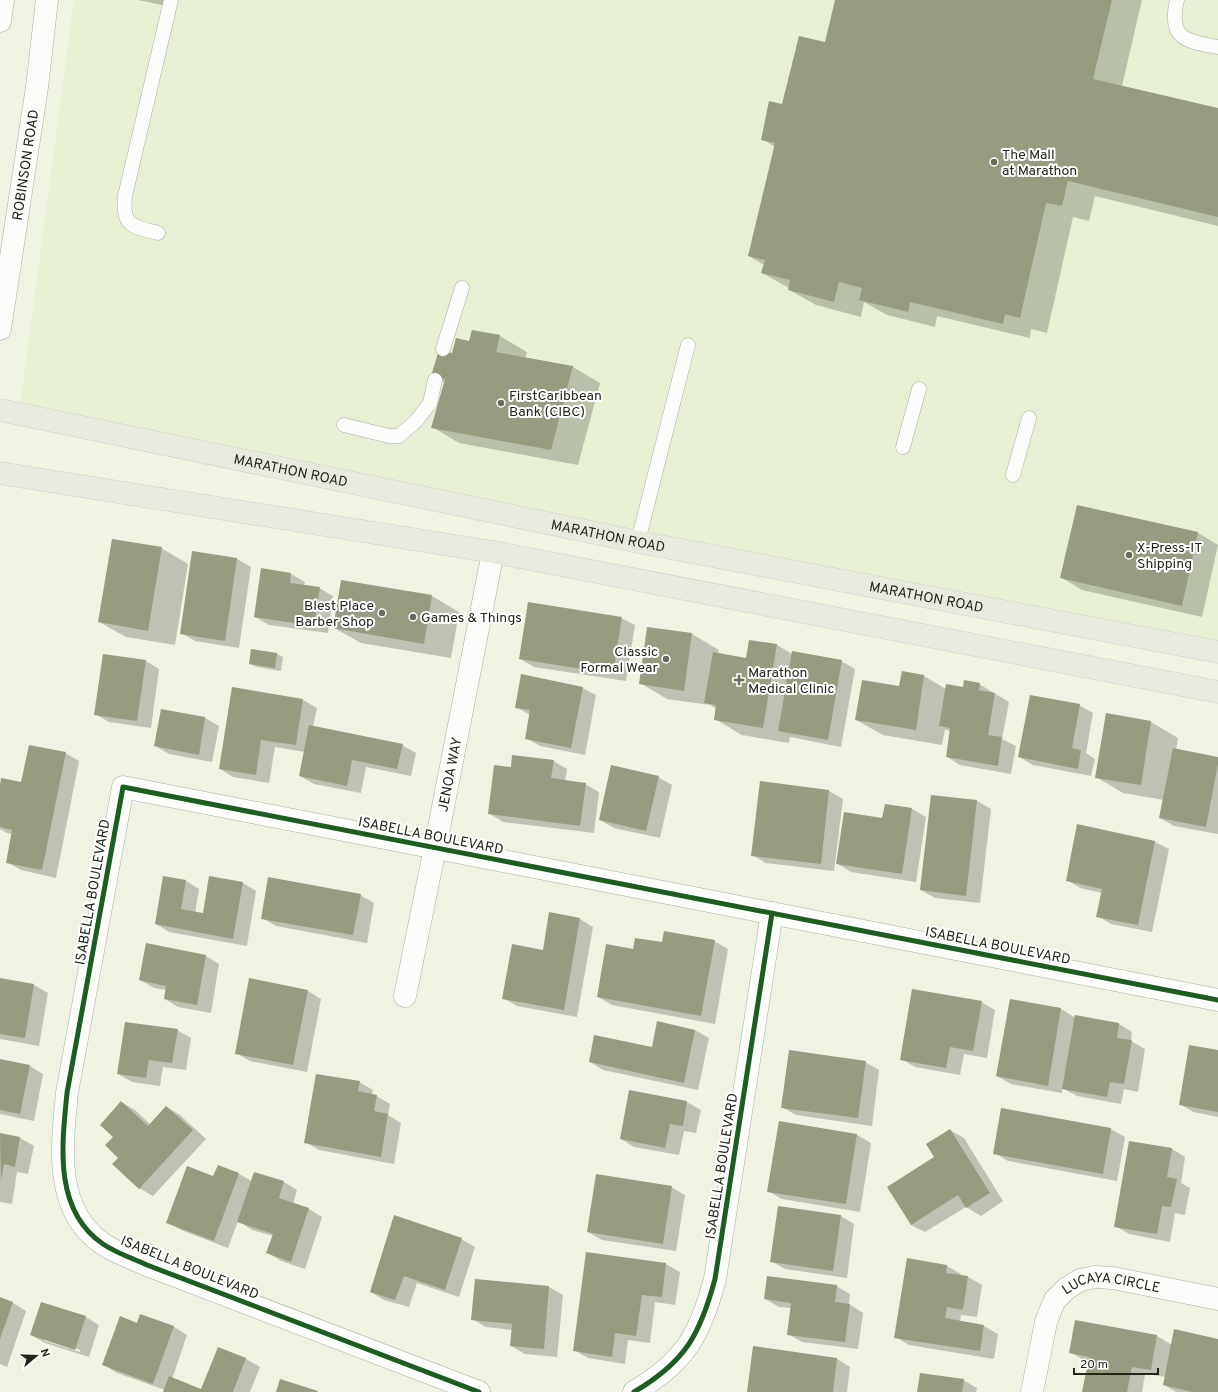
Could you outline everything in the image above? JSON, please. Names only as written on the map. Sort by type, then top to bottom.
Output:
[{"type":"main road","name":"MARATHON ROAD","points":[[0,410],[639,542],[1218,652]]},
{"type":"main road","points":[[0,473],[493,552],[1218,692]]},
{"type":"street","points":[[0,20],[2,0]]},
{"type":"street","name":"ROBINSON ROAD","points":[[0,329],[37,87],[47,0]]},
{"type":"street","name":"JENOA WAY","points":[[405,996],[493,552]]},
{"type":"street","name":"ISABELLA BOULEVARD","points":[[479,1392],[147,1264],[103,1244],[89,1233],[75,1212],[66,1188],[64,1168],[63,1136],[67,1093],[123,787],[1218,1000]]},
{"type":"street","name":"ISABELLA BOULEVARD","points":[[634,1392],[662,1374],[680,1356],[698,1329],[709,1300],[715,1279],[772,913]]},
{"type":"street","name":"LUCAYA CIRCLE","points":[[1032,1392],[1046,1322],[1051,1309],[1056,1300],[1066,1289],[1080,1280],[1095,1277],[1112,1278],[1218,1299]]},
{"type":"lane","points":[[158,233],[132,226],[126,219],[124,206],[125,196],[171,0]]},
{"type":"lane","points":[[1178,0],[1174,20],[1176,28],[1182,37],[1192,42],[1218,47]]},
{"type":"lane","points":[[443,349],[462,288]]},
{"type":"lane","points":[[639,542],[688,345]]},
{"type":"lane","points":[[344,425],[389,436],[399,436],[416,421],[430,403],[435,380]]},
{"type":"lane","points":[[903,447],[919,389]]},
{"type":"lane","points":[[1013,475],[1030,418]]},
{"type":"shaded area","points":[[74,0],[1218,0],[1218,644],[19,413]]},
{"type":"building","name":"The Mall at Marathon","points":[[835,0],[1112,0],[1093,79],[1218,108],[1218,217],[1068,181],[1062,206],[1046,203],[1020,318],[1005,314],[1003,324],[910,302],[908,312],[859,300],[862,288],[839,282],[834,302],[788,290],[790,280],[761,273],[765,260],[748,256],[775,143],[761,140],[769,101],[782,104],[799,36],[825,42]]},
{"type":"building","name":"FirstCaribbean Bank (CIBC)","points":[[472,330],[500,335],[496,352],[573,366],[551,450],[431,428],[445,379],[431,376],[439,350],[452,353],[456,338],[469,341]]},
{"type":"building","name":"X-Press-IT Shipping","points":[[1077,505],[1198,532],[1182,606],[1060,578]]},
{"type":"building","points":[[112,539],[162,547],[148,631],[98,622]]},
{"type":"building","points":[[192,551],[237,558],[225,641],[180,634]]},
{"type":"building","points":[[261,568],[291,573],[290,583],[320,587],[314,626],[254,617]]},
{"type":"building","points":[[341,580],[432,595],[424,644],[333,628]]},
{"type":"building","points":[[528,602],[622,617],[613,674],[519,659]]},
{"type":"building","name":"Classic Formal Wear","points":[[647,627],[692,633],[684,691],[639,684]]},
{"type":"building","name":"Marathon Medical Clinic","points":[[749,640],[777,644],[763,728],[714,720],[716,705],[704,703],[713,652],[746,658]]},
{"type":"building","points":[[251,649],[277,653],[275,668],[249,664]]},
{"type":"building","points":[[792,651],[842,660],[828,740],[778,731]]},
{"type":"building","points":[[103,654],[146,660],[137,721],[94,715]]},
{"type":"building","points":[[902,671],[924,675],[916,730],[855,720],[862,680],[899,686]]},
{"type":"building","points":[[521,674],[583,687],[571,748],[525,739],[530,710],[515,708]]},
{"type":"building","points":[[964,680],[980,683],[979,690],[995,693],[988,735],[1002,737],[998,766],[946,757],[950,728],[939,726],[946,684],[963,687]]},
{"type":"building","points":[[232,687],[303,699],[296,745],[261,740],[256,775],[219,769]]},
{"type":"building","points":[[1030,695],[1080,704],[1072,748],[1081,750],[1078,769],[1018,757]]},
{"type":"building","points":[[161,709],[205,717],[199,755],[154,746]]},
{"type":"building","points":[[1106,713],[1151,721],[1141,785],[1095,778]]},
{"type":"building","points":[[309,725],[403,744],[397,769],[352,760],[347,786],[299,776]]},
{"type":"building","points":[[29,745],[66,752],[42,870],[6,863],[12,830],[0,827],[1,778],[21,782]]},
{"type":"building","points":[[1173,748],[1218,757],[1206,827],[1159,818]]},
{"type":"building","points":[[512,755],[554,760],[551,778],[586,783],[580,826],[488,814],[494,765],[511,767]]},
{"type":"building","points":[[611,765],[659,776],[646,831],[599,820]]},
{"type":"building","points":[[760,781],[829,790],[821,864],[751,856]]},
{"type":"building","points":[[931,795],[977,800],[966,896],[920,890]]},
{"type":"building","points":[[885,804],[912,808],[902,874],[836,864],[844,812],[882,818]]},
{"type":"building","points":[[1077,824],[1155,841],[1138,925],[1096,917],[1102,889],[1066,881]]},
{"type":"building","points":[[163,876],[186,880],[181,909],[203,913],[209,876],[243,882],[233,939],[155,924]]},
{"type":"building","points":[[268,877],[361,894],[353,935],[261,919]]},
{"type":"building","points":[[549,912],[580,918],[564,1010],[502,999],[512,944],[543,950]]},
{"type":"building","points":[[664,931],[715,940],[701,1016],[597,997],[606,944],[633,949],[635,938],[662,942]]},
{"type":"building","points":[[146,943],[206,955],[197,1005],[164,999],[166,986],[139,980]]},
{"type":"building","points":[[0,978],[34,984],[25,1038],[0,1034]]},
{"type":"building","points":[[249,978],[308,990],[293,1065],[235,1054]]},
{"type":"building","points":[[912,989],[982,1001],[973,1051],[950,1047],[946,1068],[900,1060]]},
{"type":"building","points":[[1010,999],[1061,1008],[1048,1086],[996,1076]]},
{"type":"building","points":[[1075,1015],[1119,1023],[1117,1038],[1132,1040],[1124,1084],[1110,1082],[1107,1097],[1062,1089]]},
{"type":"building","points":[[657,1021],[695,1030],[684,1083],[589,1062],[594,1035],[652,1047]]},
{"type":"building","points":[[125,1022],[178,1029],[172,1063],[149,1060],[146,1078],[117,1074]]},
{"type":"building","points":[[1189,1045],[1218,1050],[1218,1112],[1179,1105]]},
{"type":"building","points":[[789,1050],[866,1061],[858,1118],[781,1108]]},
{"type":"building","points":[[0,1059],[30,1065],[20,1114],[0,1110]]},
{"type":"building","points":[[316,1074],[360,1081],[358,1091],[377,1095],[374,1111],[388,1114],[381,1157],[304,1143]]},
{"type":"building","points":[[629,1090],[687,1101],[683,1126],[670,1124],[665,1148],[620,1139]]},
{"type":"building","points":[[121,1101],[148,1126],[166,1106],[193,1130],[139,1189],[112,1164],[118,1158],[105,1145],[113,1137],[100,1125]]},
{"type":"building","points":[[1001,1108],[1111,1128],[1103,1174],[993,1154]]},
{"type":"building","points":[[779,1121],[857,1134],[846,1204],[767,1192]]},
{"type":"building","points":[[950,1129],[990,1193],[966,1208],[958,1195],[911,1225],[887,1187],[934,1157],[926,1144]]},
{"type":"building","points":[[0,1133],[20,1137],[15,1167],[4,1164],[1,1181]]},
{"type":"building","points":[[1129,1141],[1172,1148],[1167,1177],[1177,1179],[1171,1207],[1162,1206],[1157,1234],[1114,1227]]},
{"type":"building","points":[[218,1165],[239,1173],[214,1241],[166,1223],[187,1166],[213,1176]]},
{"type":"building","points":[[254,1172],[284,1181],[279,1198],[309,1208],[291,1262],[266,1253],[273,1234],[237,1222]]},
{"type":"building","points":[[596,1174],[672,1186],[663,1244],[587,1232]]},
{"type":"building","points":[[778,1206],[841,1215],[833,1271],[770,1262]]},
{"type":"building","points":[[394,1215],[462,1238],[445,1290],[404,1276],[395,1300],[370,1292]]},
{"type":"building","points":[[586,1252],[666,1263],[662,1297],[642,1295],[636,1336],[615,1333],[612,1357],[573,1351]]},
{"type":"building","points":[[907,1258],[947,1265],[946,1273],[968,1276],[963,1310],[947,1307],[945,1318],[984,1325],[980,1351],[894,1338]]},
{"type":"building","points":[[767,1276],[837,1285],[835,1302],[850,1304],[845,1342],[787,1335],[791,1303],[764,1299]]},
{"type":"building","points":[[475,1279],[549,1286],[544,1349],[510,1346],[512,1324],[471,1320]]},
{"type":"building","points":[[0,1297],[13,1302],[0,1339]]},
{"type":"building","points":[[41,1302],[86,1316],[75,1350],[30,1335]]},
{"type":"building","points":[[140,1314],[174,1326],[153,1384],[102,1365],[120,1316],[137,1323]]},
{"type":"building","points":[[1075,1320],[1157,1335],[1151,1370],[1132,1367],[1127,1392],[1082,1392],[1089,1357],[1069,1353]]},
{"type":"building","points":[[1174,1329],[1218,1339],[1218,1392],[1192,1392],[1163,1385]]},
{"type":"building","points":[[753,1346],[837,1358],[833,1392],[747,1392]]},
{"type":"building","points":[[218,1347],[246,1358],[233,1392],[163,1392],[169,1376],[201,1389]]},
{"type":"building","points":[[920,1373],[964,1379],[962,1392],[917,1392]]},
{"type":"building","points":[[280,1379],[318,1391],[276,1392]]},
{"type":"cycle path","points":[[479,1392],[124,1255],[103,1244],[87,1230],[76,1213],[68,1195],[64,1175],[63,1133],[67,1093],[123,787],[1218,1000]]},
{"type":"cycle path","points":[[634,1392],[666,1370],[688,1345],[703,1316],[715,1279],[772,913]]},
{"type":"place","name":"The Mall at Marathon","points":[[994,162]]},
{"type":"place","name":"FirstCaribbean Bank (CIBC)","points":[[501,403]]},
{"type":"place","name":"X-Press-IT Shipping","points":[[1129,555]]},
{"type":"place","name":"Blest Place Barber Shop","points":[[382,613]]},
{"type":"place","name":"Games & Things","points":[[413,617]]},
{"type":"place","name":"Classic Formal Wear","points":[[666,659]]},
{"type":"place","name":"Marathon Medical Clinic","points":[[739,680]]}]
